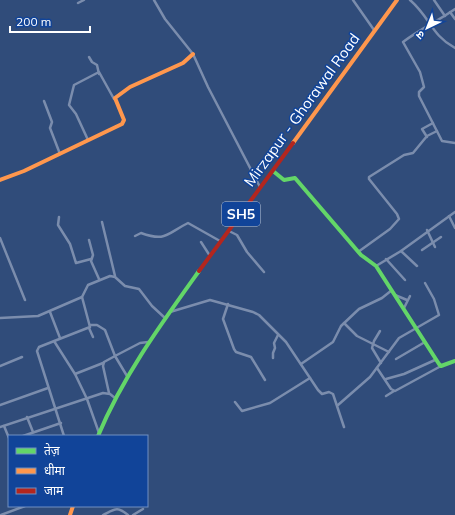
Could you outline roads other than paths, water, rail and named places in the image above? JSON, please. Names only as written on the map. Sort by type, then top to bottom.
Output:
[{"type":"main road","name":"Mirzapur - Ghorawal Road","points":[[98,435],[115,398],[148,342],[397,0]]},
{"type":"main road","points":[[0,180],[24,171],[123,123],[124,120],[114,99],[135,85],[153,78],[187,60],[193,54]]},
{"type":"main road","points":[[273,171],[284,180],[293,177],[295,178],[358,252],[376,266],[416,327],[435,360],[441,366],[455,361]]},
{"type":"street","points":[[78,3],[84,0]]},
{"type":"street","points":[[154,0],[165,19],[193,54],[208,87],[261,187]]},
{"type":"street","points":[[353,0],[374,30]]},
{"type":"street","points":[[410,0],[423,12],[439,37],[455,48]]},
{"type":"street","points":[[434,0],[445,16]]},
{"type":"street","points":[[455,9],[431,25],[416,32],[404,42],[422,78],[424,86],[419,92],[419,96],[443,141],[455,143]]},
{"type":"street","points":[[450,12],[455,19]]},
{"type":"street","points":[[89,56],[92,62],[97,65],[99,74],[114,99]]},
{"type":"street","points":[[88,140],[69,103],[74,85],[96,73],[99,74]]},
{"type":"street","points":[[44,101],[52,122],[50,128],[60,154]]},
{"type":"street","points":[[427,137],[422,129],[433,123]]},
{"type":"street","points":[[358,252],[390,229],[399,219],[397,214],[369,178],[404,155],[415,151],[427,137],[437,131]]},
{"type":"street","points":[[376,266],[401,251],[427,230],[455,212]]},
{"type":"street","points":[[449,216],[455,228]]},
{"type":"street","points":[[59,217],[58,225],[70,244],[76,263],[91,259]]},
{"type":"street","points":[[102,222],[115,277]]},
{"type":"street","points":[[135,236],[141,233],[153,237],[161,237],[188,223],[220,242]]},
{"type":"street","points":[[427,230],[435,248]]},
{"type":"street","points":[[228,231],[237,236],[247,252],[264,272]]},
{"type":"street","points":[[422,250],[441,237]]},
{"type":"street","points":[[0,238],[25,300]]},
{"type":"street","points":[[89,240],[93,255],[91,259],[99,279]]},
{"type":"street","points":[[201,242],[210,256]]},
{"type":"street","points":[[401,251],[417,266]]},
{"type":"street","points":[[386,259],[405,280]]},
{"type":"street","points":[[93,336],[82,297],[87,286],[99,279],[110,276],[115,277],[125,286],[139,289],[152,306],[165,318]]},
{"type":"street","points":[[338,405],[363,384],[378,368],[399,338],[416,327],[438,317],[440,314],[434,298],[425,283]]},
{"type":"street","points":[[301,364],[333,342],[338,330],[359,309],[382,298],[392,290]]},
{"type":"street","points":[[395,294],[407,300]]},
{"type":"street","points":[[404,308],[410,296]]},
{"type":"street","points":[[0,318],[38,316],[82,297]]},
{"type":"street","points":[[170,312],[210,300],[228,304],[259,316],[286,342],[322,394],[331,392],[338,405],[344,427]]},
{"type":"street","points":[[228,304],[223,319],[234,349],[236,352],[251,358],[265,380]]},
{"type":"street","points":[[50,312],[60,338]]},
{"type":"street","points":[[344,323],[358,336],[389,352]]},
{"type":"street","points":[[64,435],[37,351],[39,347],[90,326],[97,325],[105,330],[115,356],[128,377]]},
{"type":"street","points":[[380,331],[373,345],[373,352],[381,363]]},
{"type":"street","points":[[274,358],[274,343],[278,335]]},
{"type":"street","points":[[54,341],[75,374],[87,399],[98,435]]},
{"type":"street","points":[[75,374],[103,363],[140,343],[148,342]]},
{"type":"street","points":[[396,359],[425,342]]},
{"type":"street","points":[[0,366],[22,357]]},
{"type":"street","points":[[386,379],[404,374],[435,360]]},
{"type":"street","points":[[103,363],[110,394]]},
{"type":"street","points":[[386,396],[441,366]]},
{"type":"street","points":[[378,368],[391,389],[395,391]]},
{"type":"street","points":[[235,402],[242,411],[263,407],[310,378]]},
{"type":"street","points":[[0,405],[48,388]]},
{"type":"street","points":[[8,436],[2,426],[103,393],[110,394],[115,398]]},
{"type":"street","points":[[28,417],[33,432]]},
{"type":"street","points":[[26,435],[60,424]]},
{"type":"street","points":[[1,515],[21,507]]},
{"type":"street","points":[[103,515],[117,508],[120,509],[123,507]]},
{"type":"street","points":[[120,509],[128,515]]},
{"type":"street","points":[[133,515],[143,509]]}]
